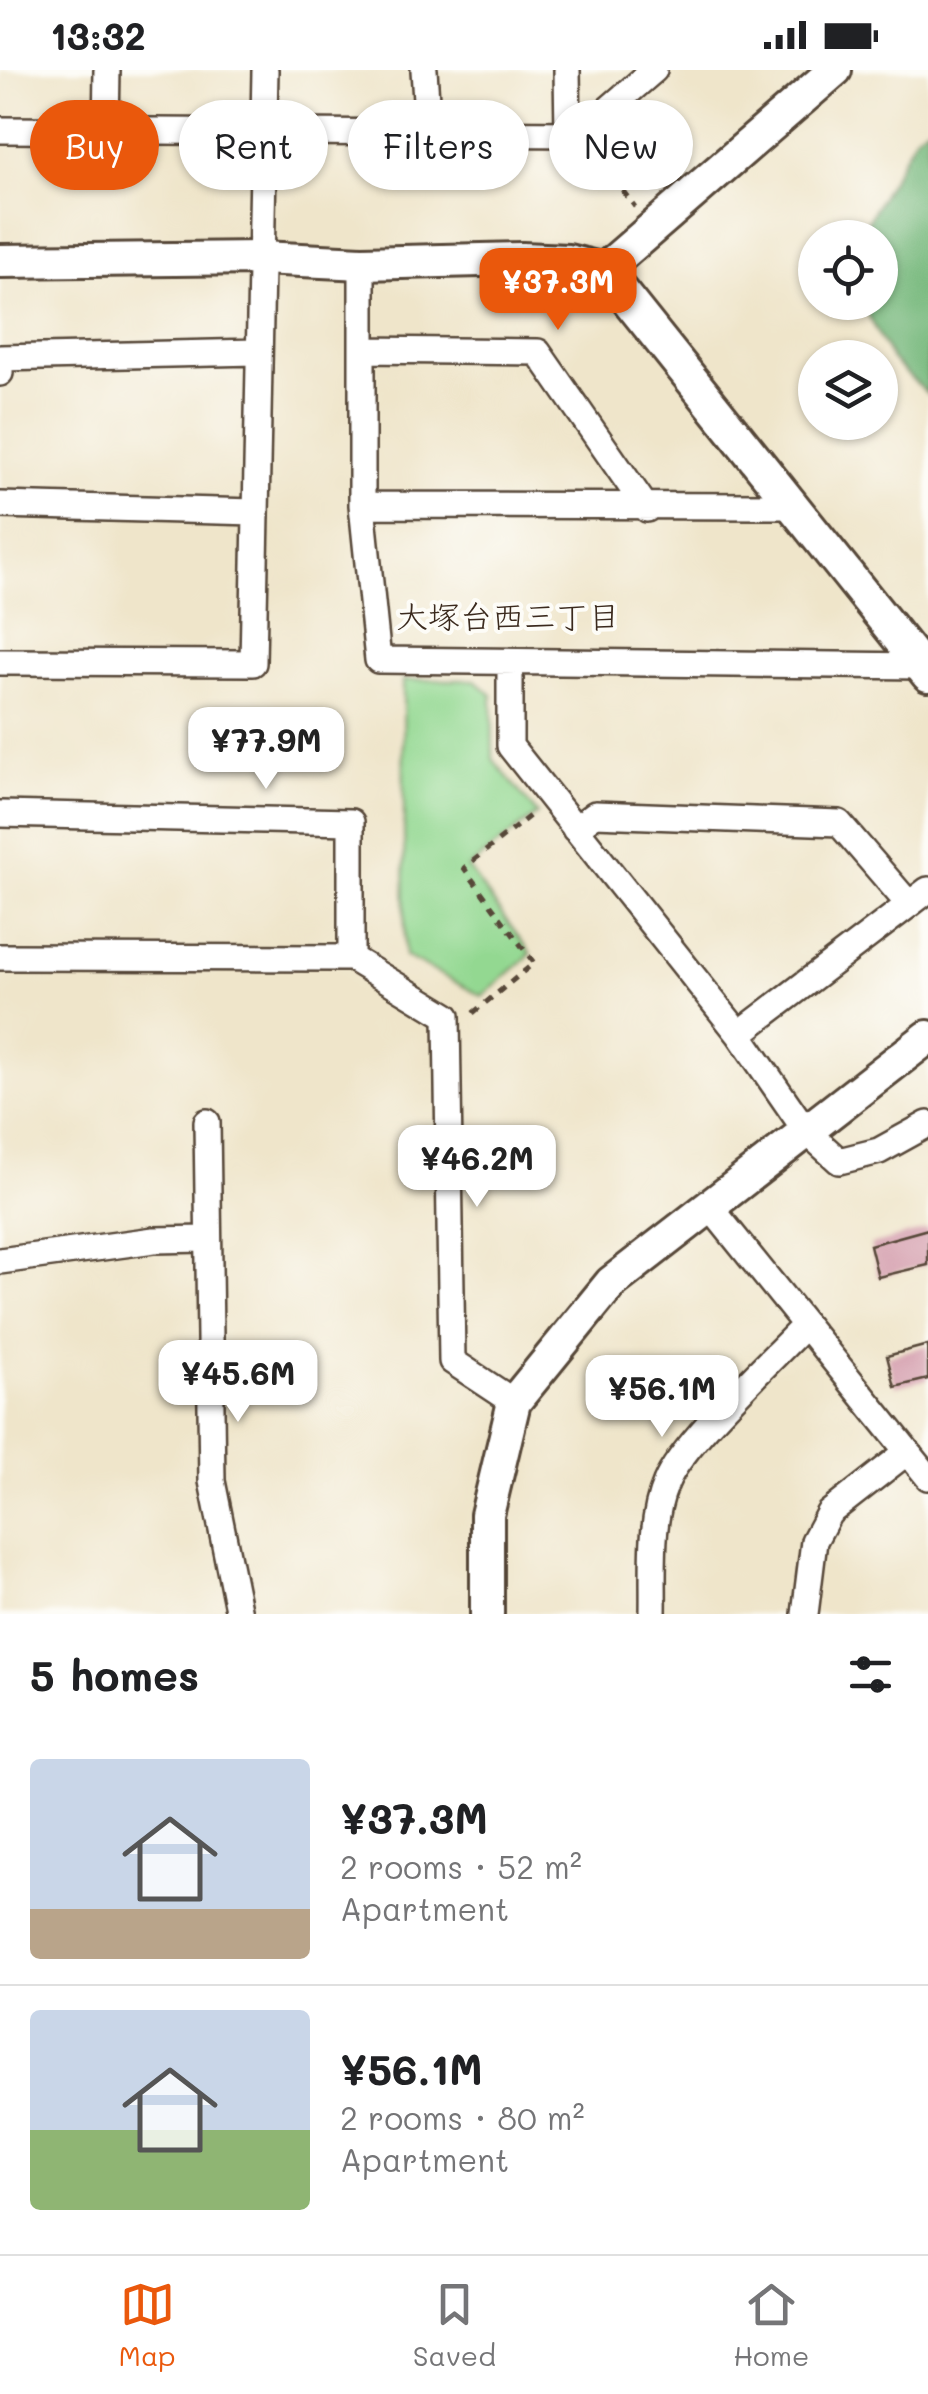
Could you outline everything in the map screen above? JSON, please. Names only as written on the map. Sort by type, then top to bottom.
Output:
[{"type":"street","points":[[106,100],[107,70]]},
{"type":"street","points":[[265,70],[265,100]]},
{"type":"street","points":[[424,70],[426,100]]},
{"type":"street","points":[[567,70],[570,100]]},
{"type":"street","points":[[616,100],[654,70]]},
{"type":"street","points":[[604,270],[835,70]]},
{"type":"street","points":[[0,130],[30,129]]},
{"type":"street","points":[[0,662],[252,663],[263,190]]},
{"type":"street","points":[[0,261],[261,258],[362,263],[522,259],[568,261],[604,270],[924,671]]},
{"type":"street","points":[[362,263],[362,506],[378,660],[924,671]]},
{"type":"street","points":[[364,350],[538,352],[647,509]]},
{"type":"street","points":[[0,373],[0,358],[256,352]]},
{"type":"street","points":[[0,506],[256,512]]},
{"type":"street","points":[[362,506],[790,506]]},
{"type":"street","points":[[510,662],[510,746],[739,1034],[806,1131],[839,1161],[879,1151],[928,1124]]},
{"type":"street","points":[[0,814],[352,822],[351,958]]},
{"type":"street","points":[[575,830],[595,814],[839,823],[918,896],[739,1034]]},
{"type":"street","points":[[0,956],[351,958],[447,1016],[452,1361],[514,1402]]},
{"type":"street","points":[[486,1614],[487,1515],[514,1402],[611,1282],[928,1037]]},
{"type":"street","points":[[208,1122],[206,1240],[212,1481],[239,1614]]},
{"type":"street","points":[[711,1208],[928,1477]]},
{"type":"street","points":[[0,1261],[154,1240],[206,1240]]},
{"type":"street","points":[[652,1614],[658,1515],[665,1483],[699,1438],[804,1326]]},
{"type":"street","points":[[805,1614],[814,1541],[828,1513],[907,1452]]},
{"type":"path","points":[[620,190],[652,229]]},
{"type":"path","points":[[447,1034],[534,964],[464,868],[532,814],[521,800]]},
{"type":"green space","points":[[928,126],[928,394],[898,366],[898,340],[881,340],[871,320],[898,320],[898,220],[868,220],[916,135]]},
{"type":"green space","points":[[403,680],[475,680],[492,695],[493,759],[537,814],[468,868],[531,954],[482,996],[405,956]]},
{"type":"building","points":[[928,1229],[928,1265],[878,1277],[870,1245]]},
{"type":"building","points":[[928,1345],[928,1379],[895,1387],[887,1356]]},
{"type":"district","name":"大塚台西三丁目","points":[[508,615]]}]
